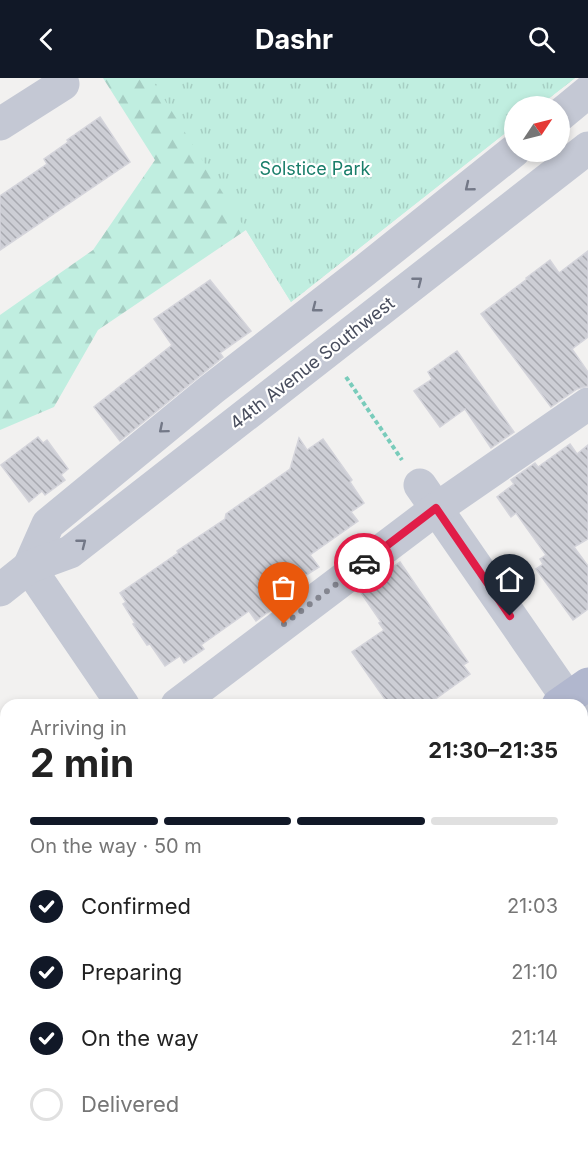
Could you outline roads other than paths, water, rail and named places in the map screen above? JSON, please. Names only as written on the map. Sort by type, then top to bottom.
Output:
[{"type":"street","points":[[0,123],[63,84]]},
{"type":"street","points":[[570,107],[588,92]]},
{"type":"street","name":"44th Avenue Southwest","points":[[0,590],[29,567],[70,552],[588,148]]},
{"type":"street","name":"44th Avenue Southwest","points":[[29,567],[48,524],[212,388],[504,159]]},
{"type":"street","points":[[184,699],[420,486],[588,404]]},
{"type":"street","points":[[420,486],[570,699]]},
{"type":"street","points":[[29,567],[119,699]]},
{"type":"park label","name":"Solstice Park","points":[[315,168]]}]
